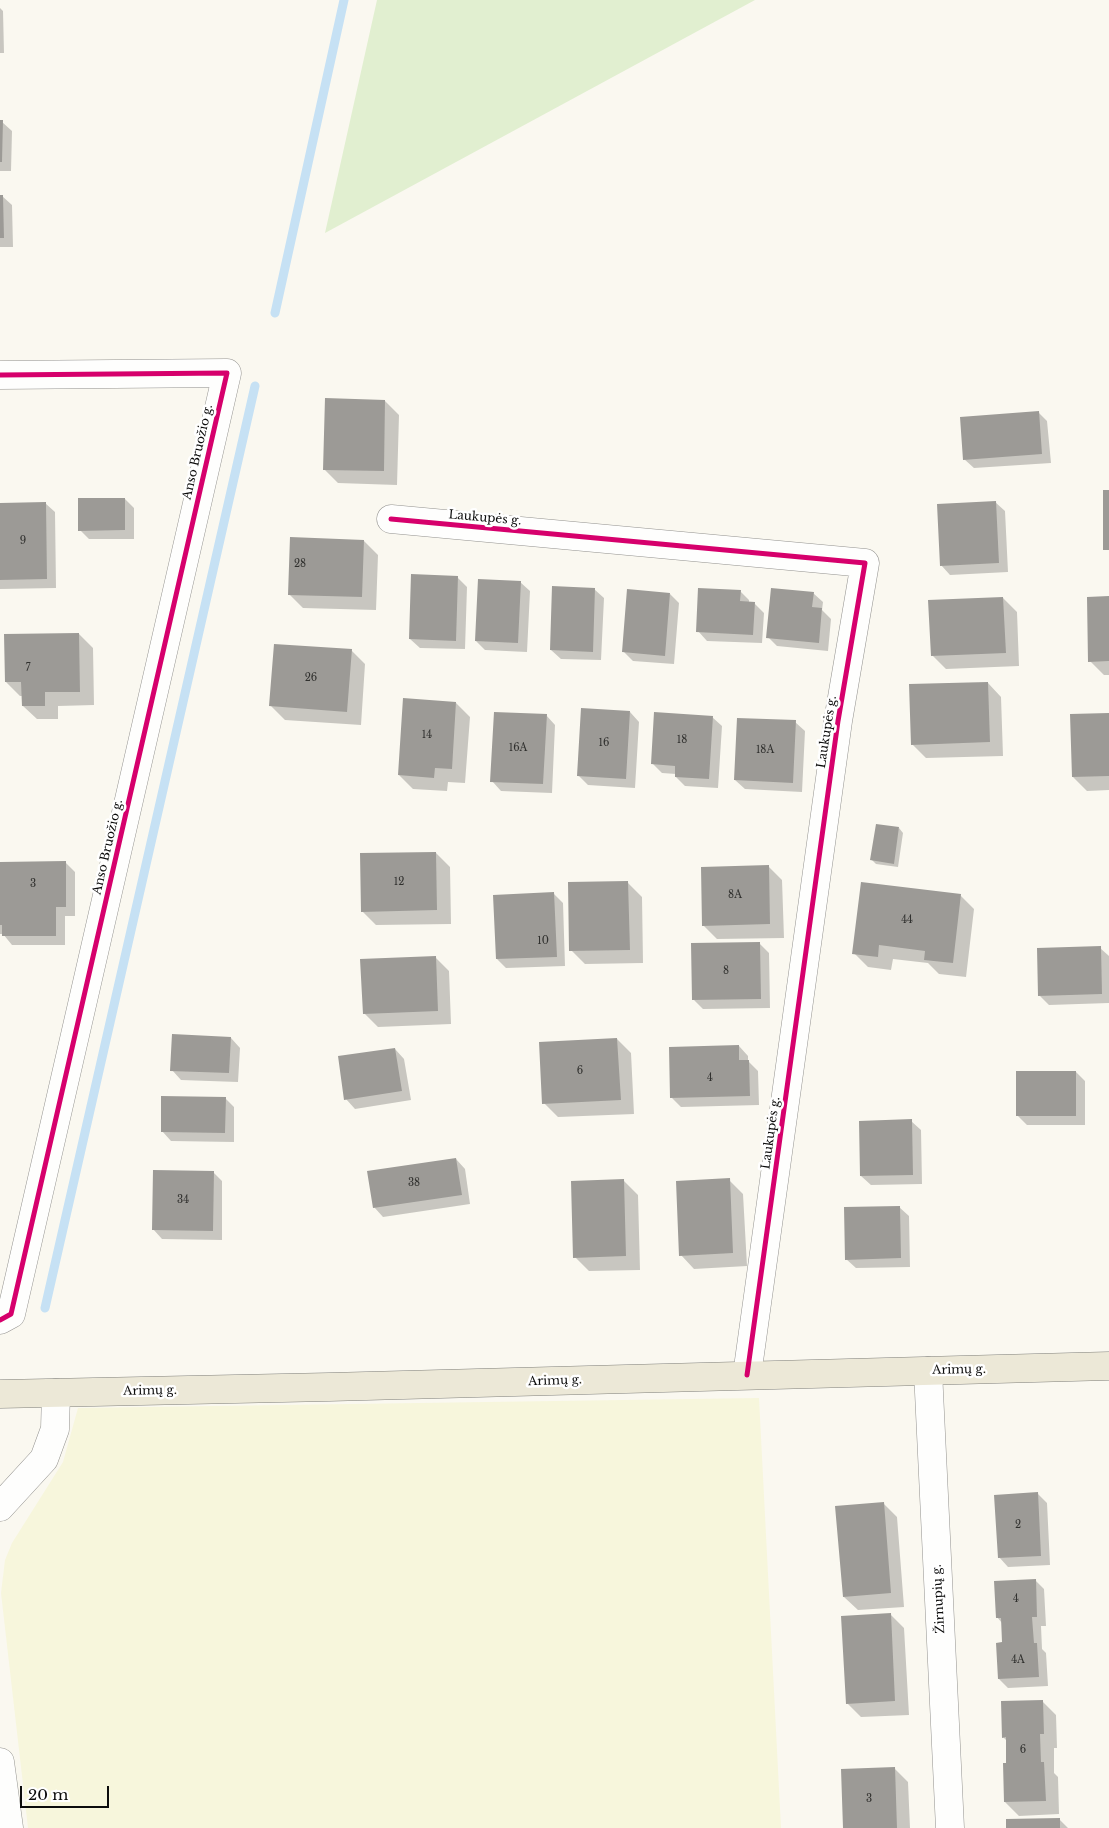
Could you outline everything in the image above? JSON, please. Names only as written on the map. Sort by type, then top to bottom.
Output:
[{"type":"main road","name":"Arimų g.","points":[[0,1394],[329,1388],[1109,1366]]},
{"type":"street","name":"Anso Bruožio g.","points":[[0,375],[227,373],[11,1314],[0,1320]]},
{"type":"street","name":"Laukupės g.","points":[[391,519],[865,563],[838,721],[747,1375]]},
{"type":"street","name":"Žirnupių g.","points":[[928,1371],[950,1828]]},
{"type":"street","points":[[0,1507],[44,1459],[55,1429],[56,1393]]},
{"type":"street","points":[[0,1762],[9,1828]]},
{"type":"green space","points":[[377,0],[755,0],[325,233]]},
{"type":"green space","points":[[759,1398],[781,1828],[28,1828],[1,1593],[5,1560],[12,1543],[63,1462],[78,1408]]},
{"type":"building","points":[[0,120],[3,120],[2,162],[0,162]]},
{"type":"building","points":[[0,195],[3,195],[4,238],[0,238]]},
{"type":"building","points":[[325,398],[385,400],[384,471],[323,470]]},
{"type":"building","points":[[1039,411],[1042,454],[963,460],[960,417]]},
{"type":"building","points":[[1103,490],[1109,490],[1109,550],[1103,550]]},
{"type":"building","points":[[78,498],[125,498],[125,530],[78,531]]},
{"type":"building","points":[[996,501],[999,563],[940,566],[937,504]]},
{"type":"building","points":[[46,502],[47,579],[0,580],[0,503]]},
{"type":"building","points":[[290,537],[364,540],[362,597],[288,595]]},
{"type":"building","points":[[411,574],[458,576],[456,641],[409,639]]},
{"type":"building","points":[[478,579],[521,581],[518,643],[475,641]]},
{"type":"building","points":[[552,586],[595,588],[593,652],[550,650]]},
{"type":"building","points":[[698,588],[741,590],[740,601],[755,602],[753,635],[696,632]]},
{"type":"building","points":[[771,588],[814,592],[812,607],[822,608],[819,643],[766,638]]},
{"type":"building","points":[[627,589],[670,593],[665,656],[622,652]]},
{"type":"building","points":[[1109,596],[1109,661],[1088,662],[1087,597]]},
{"type":"building","points":[[1003,597],[1006,653],[931,656],[928,600]]},
{"type":"building","points":[[79,633],[80,692],[45,692],[45,706],[22,706],[21,682],[5,682],[4,634]]},
{"type":"building","points":[[274,644],[352,649],[347,712],[269,706]]},
{"type":"building","points":[[988,682],[990,742],[911,745],[909,684]]},
{"type":"building","points":[[403,698],[456,702],[452,769],[435,768],[434,778],[398,775]]},
{"type":"building","points":[[581,708],[630,711],[626,779],[577,776]]},
{"type":"building","points":[[494,712],[547,714],[543,784],[490,782]]},
{"type":"building","points":[[654,712],[713,716],[709,779],[675,777],[675,766],[651,764]]},
{"type":"building","points":[[1109,713],[1109,776],[1072,777],[1070,714]]},
{"type":"building","points":[[737,718],[796,720],[793,783],[734,780]]},
{"type":"building","points":[[876,824],[899,827],[894,864],[870,860]]},
{"type":"building","points":[[436,852],[437,910],[361,912],[360,853]]},
{"type":"building","points":[[66,861],[66,907],[56,907],[56,936],[2,936],[2,925],[0,925],[0,862]]},
{"type":"building","points":[[769,865],[770,924],[702,926],[701,867]]},
{"type":"building","points":[[628,881],[630,950],[569,951],[568,882]]},
{"type":"building","points":[[861,882],[961,894],[953,963],[924,960],[925,951],[879,945],[878,957],[852,954]]},
{"type":"building","points":[[554,892],[557,957],[496,959],[493,895]]},
{"type":"building","points":[[760,942],[761,999],[692,1000],[691,943]]},
{"type":"building","points":[[1101,946],[1102,994],[1038,996],[1037,948]]},
{"type":"building","points":[[436,956],[438,1011],[363,1014],[360,959]]},
{"type":"building","points":[[172,1034],[231,1037],[229,1073],[170,1071]]},
{"type":"building","points":[[617,1038],[621,1100],[542,1104],[539,1042]]},
{"type":"building","points":[[739,1045],[739,1060],[749,1060],[750,1096],[670,1098],[669,1047]]},
{"type":"building","points":[[395,1048],[402,1091],[344,1100],[338,1056]]},
{"type":"building","points":[[1016,1071],[1076,1071],[1076,1116],[1016,1116]]},
{"type":"building","points":[[161,1096],[226,1097],[225,1133],[161,1132]]},
{"type":"building","points":[[912,1119],[913,1175],[860,1176],[859,1121]]},
{"type":"building","points":[[456,1158],[462,1195],[373,1208],[367,1171]]},
{"type":"building","points":[[153,1170],[214,1171],[213,1231],[152,1230]]},
{"type":"building","points":[[730,1178],[733,1253],[679,1256],[676,1181]]},
{"type":"building","points":[[624,1179],[626,1256],[573,1258],[571,1181]]},
{"type":"building","points":[[900,1206],[901,1258],[845,1260],[844,1207]]},
{"type":"building","points":[[1038,1492],[1041,1556],[998,1558],[994,1495]]},
{"type":"building","points":[[884,1502],[891,1593],[843,1597],[835,1506]]},
{"type":"building","points":[[1036,1579],[1037,1617],[1032,1617],[1034,1643],[1037,1643],[1039,1677],[998,1679],[996,1643],[1002,1642],[1001,1618],[996,1618],[994,1581]]},
{"type":"building","points":[[891,1613],[895,1701],[846,1704],[841,1616]]},
{"type":"building","points":[[1043,1700],[1044,1734],[1040,1734],[1041,1762],[1044,1762],[1046,1801],[1004,1802],[1003,1763],[1006,1763],[1006,1737],[1002,1738],[1001,1701]]},
{"type":"building","points":[[895,1767],[897,1828],[843,1828],[841,1769]]},
{"type":"building","points":[[1060,1818],[1060,1828],[1006,1828],[1006,1819]]},
{"type":"waterway","points":[[275,313],[344,0]]},
{"type":"waterway","points":[[45,1308],[255,386]]},
{"type":"cycle path","points":[[0,375],[227,373],[11,1314],[0,1320]]},
{"type":"cycle path","points":[[391,519],[865,563],[838,721],[747,1375]]}]
